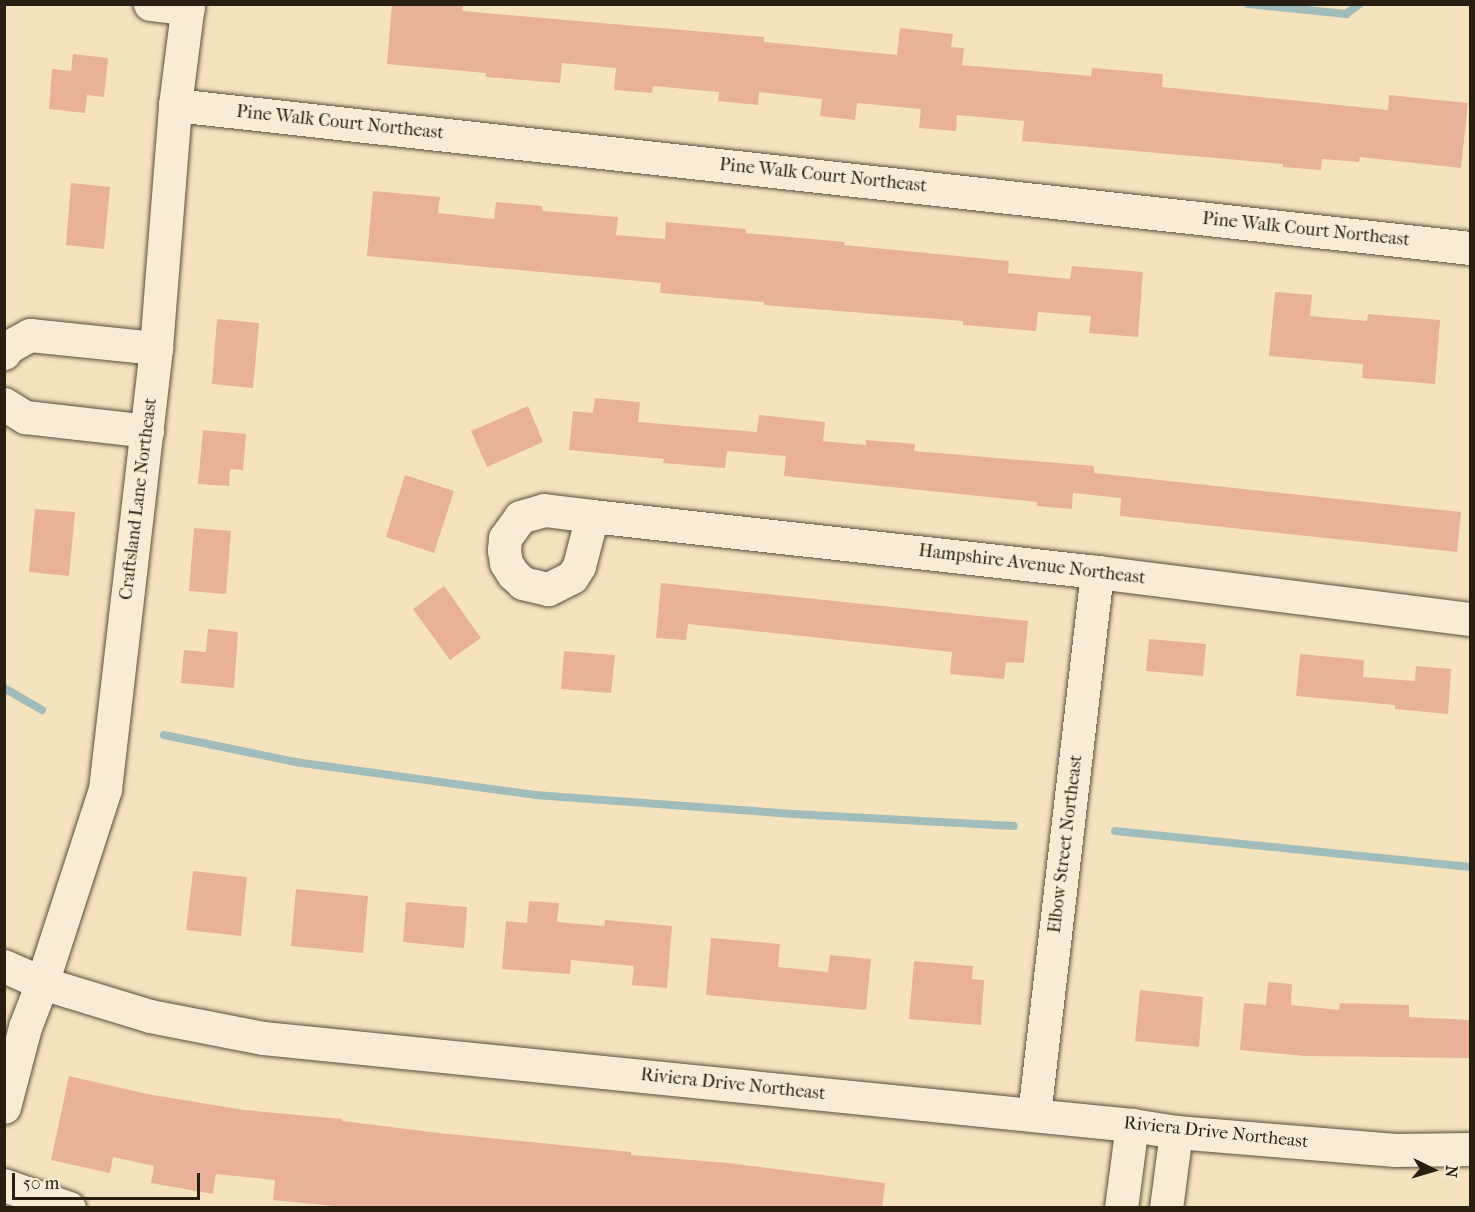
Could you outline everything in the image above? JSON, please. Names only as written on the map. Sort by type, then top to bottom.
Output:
[{"type":"street","points":[[150,4],[188,7]]},
{"type":"street","name":"Craftsland Lane Northeast","points":[[4,1107],[25,1027],[42,984],[105,789],[156,348],[175,105],[188,7]]},
{"type":"street","name":"Pine Walk Court Northeast","points":[[175,105],[1470,248]]},
{"type":"street","points":[[4,353],[8,347],[30,335],[156,348]]},
{"type":"street","points":[[4,404],[25,417],[147,431]]},
{"type":"street","name":"Hampshire Avenue Northeast","points":[[592,516],[1097,572],[1470,619]]},
{"type":"street","name":"Elbow Street Northeast","points":[[1034,1115],[1097,572]]},
{"type":"street","name":"Riviera Drive Northeast","points":[[4,966],[42,984],[150,1016],[263,1038],[1132,1125],[1176,1132],[1395,1150],[1470,1149]]},
{"type":"street","points":[[1121,1208],[1132,1125]]},
{"type":"street","points":[[1166,1208],[1176,1132]]},
{"type":"street","points":[[4,1185],[69,1208]]},
{"type":"building","points":[[392,4],[463,4],[462,11],[764,37],[764,42],[897,55],[900,28],[953,34],[951,47],[964,48],[962,65],[1091,76],[1092,68],[1163,74],[1162,87],[1388,110],[1389,95],[1468,103],[1461,168],[1360,157],[1359,162],[1322,159],[1321,170],[1283,167],[1283,164],[1022,141],[1024,121],[957,115],[956,131],[919,128],[921,109],[857,103],[855,120],[820,116],[822,99],[759,92],[758,105],[718,101],[719,92],[653,86],[652,93],[614,90],[616,68],[562,63],[560,83],[486,77],[486,73],[387,64]]},
{"type":"building","points":[[73,54],[108,58],[104,97],[87,95],[85,113],[49,109],[52,69],[71,71]]},
{"type":"building","points":[[71,183],[110,187],[104,249],[66,245]]},
{"type":"building","points":[[373,191],[440,197],[438,213],[494,219],[496,202],[542,206],[542,211],[618,217],[616,235],[665,239],[666,222],[746,229],[746,233],[845,242],[844,245],[1009,261],[1008,273],[1070,279],[1072,266],[1143,272],[1138,337],[1089,333],[1091,316],[1038,312],[1036,331],[963,325],[963,321],[764,305],[764,302],[660,293],[661,283],[367,256]]},
{"type":"building","points":[[1275,292],[1312,295],[1310,316],[1367,321],[1368,314],[1440,320],[1435,384],[1362,378],[1363,364],[1269,356]]},
{"type":"building","points":[[217,319],[259,323],[253,388],[212,384]]},
{"type":"building","points":[[595,398],[640,402],[638,422],[757,432],[759,415],[825,422],[823,441],[866,445],[866,440],[915,444],[914,451],[1094,466],[1094,473],[1461,512],[1457,552],[1120,516],[1121,498],[1073,493],[1072,509],[1037,506],[1037,502],[784,476],[786,456],[727,451],[725,468],[663,463],[664,459],[569,450],[573,411],[593,413]]},
{"type":"building","points":[[528,406],[543,442],[487,467],[471,431]]},
{"type":"building","points":[[203,430],[246,434],[243,470],[230,469],[229,486],[198,484]]},
{"type":"building","points":[[405,475],[454,491],[434,553],[386,537]]},
{"type":"building","points":[[35,509],[75,512],[69,576],[29,572]]},
{"type":"building","points":[[194,528],[231,531],[226,594],[189,591]]},
{"type":"building","points":[[661,583],[1028,621],[1024,663],[1006,662],[1004,679],[950,674],[952,652],[688,624],[686,640],[656,638]]},
{"type":"building","points":[[444,586],[481,638],[450,660],[413,609]]},
{"type":"building","points":[[208,629],[238,632],[234,688],[181,683],[184,650],[206,652]]},
{"type":"building","points":[[1149,639],[1206,644],[1203,676],[1146,671]]},
{"type":"building","points":[[564,651],[615,655],[611,693],[561,689]]},
{"type":"building","points":[[1300,654],[1364,660],[1363,677],[1415,681],[1416,666],[1451,669],[1448,714],[1395,709],[1395,705],[1296,696]]},
{"type":"building","points":[[193,871],[247,877],[241,936],[186,930]]},
{"type":"building","points":[[296,889],[368,896],[363,953],[291,946]]},
{"type":"building","points":[[529,901],[559,903],[557,922],[604,926],[605,920],[672,926],[667,988],[632,985],[634,966],[571,960],[570,974],[502,969],[506,921],[527,923]]},
{"type":"building","points":[[406,902],[467,907],[464,948],[403,942]]},
{"type":"building","points":[[711,938],[780,944],[778,967],[828,972],[830,955],[871,959],[866,1010],[706,995]]},
{"type":"building","points":[[914,961],[973,966],[972,979],[984,980],[981,1025],[909,1019]]},
{"type":"building","points":[[1268,982],[1292,984],[1291,1005],[1339,1010],[1340,1003],[1409,1005],[1409,1017],[1470,1020],[1470,1058],[1305,1056],[1240,1050],[1244,1003],[1266,1005]]},
{"type":"building","points":[[1140,990],[1203,997],[1199,1047],[1135,1041]]},
{"type":"building","points":[[69,1076],[147,1094],[244,1110],[342,1119],[342,1121],[439,1133],[631,1152],[631,1155],[728,1163],[885,1183],[882,1208],[354,1208],[273,1200],[275,1180],[216,1174],[213,1194],[151,1183],[154,1166],[113,1157],[110,1173],[51,1160]]},
{"type":"waterway","points":[[1248,4],[1346,14],[1360,4]]},
{"type":"waterway","points":[[4,688],[42,710]]},
{"type":"waterway","points":[[164,735],[295,762],[535,795],[793,814],[1014,826]]},
{"type":"waterway","points":[[1115,831],[1470,867]]}]
